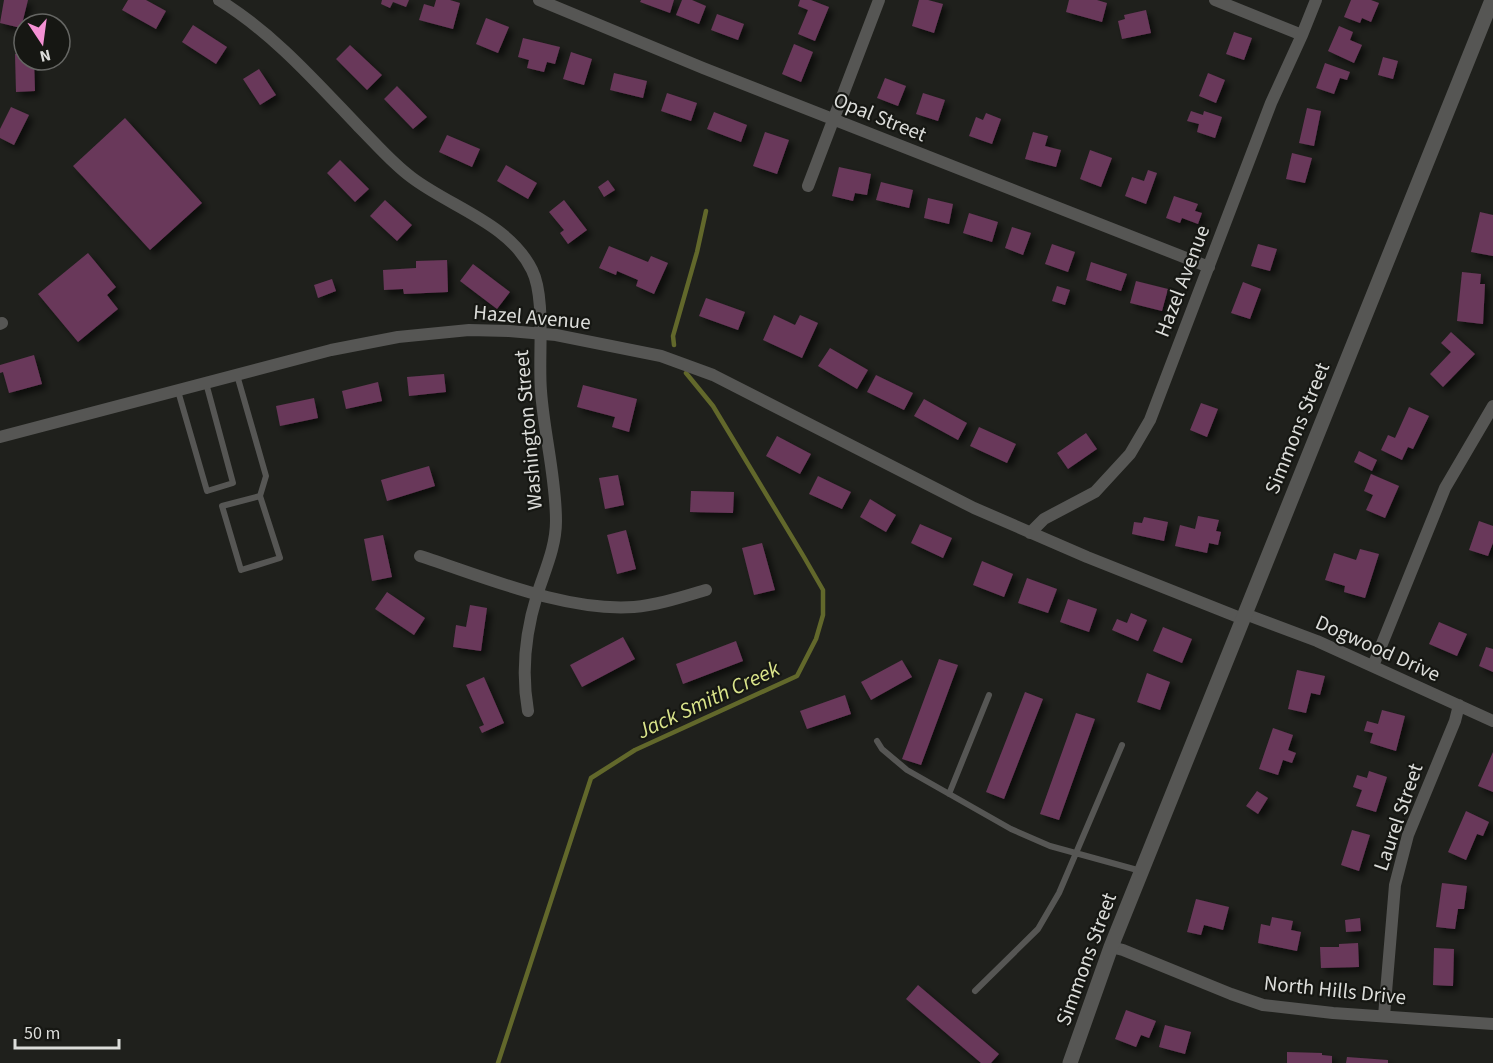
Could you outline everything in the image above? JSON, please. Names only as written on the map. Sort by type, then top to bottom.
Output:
[{"type":"street","name":"Washington Street","points":[[219,0],[239,12],[284,49],[396,165],[429,190],[496,230],[523,255],[532,269],[539,293],[541,392],[556,522],[551,554],[537,594],[525,647],[524,669],[528,711]]},
{"type":"street","name":"Opal Street","points":[[539,0],[703,68],[1209,267]]},
{"type":"street","points":[[808,186],[879,0]]},
{"type":"street","points":[[1215,0],[1302,34]]},
{"type":"street","name":"Hazel Avenue","points":[[1030,533],[1044,519],[1095,492],[1130,454],[1149,420],[1271,103],[1316,0]]},
{"type":"street","name":"Simmons Street","points":[[1070,1063],[1141,871],[1492,0]]},
{"type":"street","name":"Hazel Avenue","points":[[0,436],[331,350],[421,334],[469,330],[539,334],[597,342],[661,356],[713,375],[965,503],[1030,533],[1244,616]]},
{"type":"street","points":[[1373,666],[1445,488],[1493,406]]},
{"type":"street","points":[[420,556],[537,594],[572,602],[631,607],[646,606],[706,590]]},
{"type":"street","name":"Dogwood Drive","points":[[1244,616],[1317,642],[1493,721]]},
{"type":"street","name":"Laurel Street","points":[[1384,1016],[1395,885],[1408,836],[1455,721],[1459,705]]},
{"type":"street","name":"North Hills Drive","points":[[1111,947],[1263,1005],[1333,1013],[1493,1024]]},
{"type":"lane","points":[[236,375],[266,476],[260,496],[280,558],[241,570],[222,506],[260,496]]},
{"type":"lane","points":[[178,390],[207,491],[233,483],[206,383]]},
{"type":"lane","points":[[949,794],[989,695]]},
{"type":"lane","name":"Simmons Street","points":[[877,741],[882,749],[907,770],[1011,829],[1050,846],[1141,871]]},
{"type":"lane","points":[[975,991],[1038,929],[1059,893],[1122,745]]},
{"type":"building","points":[[4,0],[28,0],[25,12],[12,12],[12,26],[0,23]]},
{"type":"building","points":[[128,0],[146,0],[166,11],[156,29],[122,10]]},
{"type":"building","points":[[382,0],[409,0],[406,7],[393,2],[390,8],[381,4]]},
{"type":"building","points":[[436,0],[460,3],[453,29],[419,20],[424,4],[434,7]]},
{"type":"building","points":[[641,0],[674,0],[670,13],[640,2]]},
{"type":"building","points":[[682,0],[692,0],[706,6],[699,24],[676,15]]},
{"type":"building","points":[[800,0],[811,0],[829,7],[815,41],[798,34],[808,10],[798,6]]},
{"type":"building","points":[[919,0],[943,4],[934,33],[912,26]]},
{"type":"building","points":[[1069,0],[1097,0],[1107,3],[1102,22],[1066,12]]},
{"type":"building","points":[[1351,0],[1371,0],[1379,3],[1371,22],[1362,18],[1360,23],[1344,17]]},
{"type":"building","points":[[1146,10],[1151,33],[1122,39],[1118,21],[1125,19],[1124,15]]},
{"type":"building","points":[[717,14],[744,24],[738,40],[711,30]]},
{"type":"building","points":[[486,18],[509,27],[498,53],[476,44]]},
{"type":"building","points":[[193,25],[227,47],[216,64],[182,42]]},
{"type":"building","points":[[1339,26],[1353,32],[1350,40],[1362,45],[1354,63],[1328,51]]},
{"type":"building","points":[[1234,32],[1252,38],[1244,60],[1226,54]]},
{"type":"building","points":[[523,38],[560,47],[555,64],[547,62],[544,72],[527,68],[529,60],[518,57]]},
{"type":"building","points":[[794,44],[813,52],[801,82],[782,74]]},
{"type":"building","points":[[350,45],[382,75],[367,90],[336,59]]},
{"type":"building","points":[[571,52],[592,59],[584,85],[563,79]]},
{"type":"building","points":[[1383,57],[1398,61],[1393,79],[1378,75]]},
{"type":"building","points":[[1325,63],[1350,72],[1347,80],[1340,78],[1334,94],[1316,88]]},
{"type":"building","points":[[259,69],[276,95],[260,105],[243,79]]},
{"type":"building","points":[[15,72],[34,72],[35,91],[16,92]]},
{"type":"building","points":[[614,73],[647,81],[643,98],[610,90]]},
{"type":"building","points":[[1208,73],[1225,80],[1216,103],[1199,96]]},
{"type":"building","points":[[885,78],[906,86],[898,106],[877,98]]},
{"type":"building","points":[[397,86],[427,117],[413,129],[384,99]]},
{"type":"building","points":[[667,93],[697,103],[691,121],[661,111]]},
{"type":"building","points":[[923,93],[945,100],[938,121],[916,114]]},
{"type":"building","points":[[11,107],[29,115],[14,145],[0,138],[0,129]]},
{"type":"building","points":[[1307,108],[1321,111],[1314,146],[1299,143]]},
{"type":"building","points":[[1191,111],[1203,115],[1204,111],[1222,117],[1215,138],[1197,132],[1199,124],[1187,121]]},
{"type":"building","points":[[714,112],[747,125],[741,142],[707,129]]},
{"type":"building","points":[[986,113],[1001,119],[992,144],[969,136],[976,117],[983,120]]},
{"type":"building","points":[[125,118],[202,203],[150,250],[73,166]]},
{"type":"building","points":[[765,132],[789,140],[777,174],[753,166]]},
{"type":"building","points":[[1033,132],[1048,136],[1045,146],[1061,150],[1056,167],[1025,159]]},
{"type":"building","points":[[447,135],[480,149],[472,167],[439,152]]},
{"type":"building","points":[[1090,150],[1112,158],[1101,187],[1080,179]]},
{"type":"building","points":[[1292,153],[1312,158],[1305,183],[1286,179]]},
{"type":"building","points":[[340,160],[369,189],[355,202],[327,173]]},
{"type":"building","points":[[506,165],[537,183],[528,199],[497,181]]},
{"type":"building","points":[[839,167],[871,174],[867,195],[855,193],[853,201],[832,196]]},
{"type":"building","points":[[1148,170],[1157,173],[1146,204],[1125,196],[1132,177],[1144,181]]},
{"type":"building","points":[[608,180],[615,190],[604,197],[598,187]]},
{"type":"building","points":[[881,182],[913,190],[909,208],[876,200]]},
{"type":"building","points":[[1174,196],[1198,204],[1195,211],[1202,213],[1198,224],[1182,218],[1180,223],[1166,218]]},
{"type":"building","points":[[928,198],[953,204],[949,224],[924,218]]},
{"type":"building","points":[[385,200],[412,225],[397,241],[370,216]]},
{"type":"building","points":[[564,200],[587,230],[568,244],[560,233],[564,230],[549,212]]},
{"type":"building","points":[[1480,212],[1493,215],[1493,256],[1471,252]]},
{"type":"building","points":[[969,213],[998,222],[992,242],[963,233]]},
{"type":"building","points":[[1012,227],[1031,233],[1023,255],[1005,248]]},
{"type":"building","points":[[1052,244],[1075,252],[1068,272],[1045,264]]},
{"type":"building","points":[[1258,244],[1277,249],[1270,271],[1251,266]]},
{"type":"building","points":[[609,246],[648,262],[651,256],[668,263],[654,294],[636,286],[638,280],[617,271],[616,275],[599,268]]},
{"type":"building","points":[[88,253],[116,287],[107,295],[118,309],[78,342],[38,294]]},
{"type":"building","points":[[447,260],[448,292],[404,294],[403,289],[384,290],[383,270],[416,268],[416,261]]},
{"type":"building","points":[[1091,262],[1127,274],[1121,291],[1086,280]]},
{"type":"building","points":[[473,264],[510,292],[497,309],[460,281]]},
{"type":"building","points":[[1462,272],[1481,274],[1480,284],[1485,284],[1483,324],[1457,321]]},
{"type":"building","points":[[332,279],[336,291],[318,298],[314,285]]},
{"type":"building","points":[[1136,281],[1168,289],[1162,311],[1130,303]]},
{"type":"building","points":[[1243,282],[1261,289],[1250,319],[1231,313]]},
{"type":"building","points":[[1057,286],[1070,290],[1065,305],[1052,301]]},
{"type":"building","points":[[706,298],[745,312],[738,330],[699,316]]},
{"type":"building","points":[[774,315],[795,325],[800,315],[818,323],[802,358],[763,340]]},
{"type":"building","points":[[1451,332],[1475,354],[1443,387],[1430,374],[1451,352],[1441,343]]},
{"type":"building","points":[[830,348],[868,370],[857,389],[818,366]]},
{"type":"building","points":[[34,355],[42,384],[9,393],[3,372],[0,373],[0,365]]},
{"type":"building","points":[[444,374],[446,392],[409,396],[407,377]]},
{"type":"building","points":[[876,375],[913,393],[904,410],[867,392]]},
{"type":"building","points":[[378,382],[382,401],[346,409],[342,391]]},
{"type":"building","points":[[583,385],[637,399],[629,432],[612,427],[615,417],[577,407]]},
{"type":"building","points":[[314,398],[318,418],[280,426],[276,406]]},
{"type":"building","points":[[924,399],[967,423],[958,440],[914,416]]},
{"type":"building","points":[[1201,403],[1218,409],[1207,437],[1190,430]]},
{"type":"building","points":[[1409,407],[1429,416],[1413,449],[1408,447],[1402,460],[1381,450],[1388,435],[1395,438]]},
{"type":"building","points":[[979,427],[1016,444],[1007,463],[970,446]]},
{"type":"building","points":[[1086,433],[1097,449],[1068,469],[1057,453]]},
{"type":"building","points":[[777,436],[811,454],[800,474],[766,456]]},
{"type":"building","points":[[1359,451],[1377,460],[1372,471],[1354,462]]},
{"type":"building","points":[[429,466],[435,486],[387,501],[381,480]]},
{"type":"building","points":[[1371,474],[1399,486],[1385,518],[1366,510],[1373,495],[1364,491]]},
{"type":"building","points":[[618,475],[624,505],[605,509],[599,478]]},
{"type":"building","points":[[818,476],[851,492],[842,509],[809,494]]},
{"type":"building","points":[[691,491],[734,492],[733,513],[690,512]]},
{"type":"building","points":[[870,499],[896,515],[886,532],[860,517]]},
{"type":"building","points":[[1198,516],[1219,520],[1216,531],[1221,532],[1218,545],[1209,543],[1207,553],[1175,546],[1180,525],[1195,529]]},
{"type":"building","points":[[1144,517],[1168,522],[1164,541],[1132,534],[1134,522],[1142,523]]},
{"type":"building","points":[[1479,521],[1493,526],[1493,543],[1488,556],[1469,550]]},
{"type":"building","points":[[920,524],[952,538],[943,558],[911,543]]},
{"type":"building","points":[[626,530],[636,569],[617,574],[607,535]]},
{"type":"building","points":[[383,535],[392,577],[372,581],[364,539]]},
{"type":"building","points":[[762,543],[775,590],[754,595],[742,548]]},
{"type":"building","points":[[1360,549],[1379,554],[1365,598],[1344,592],[1345,586],[1325,580],[1334,553],[1356,560]]},
{"type":"building","points":[[982,561],[1013,574],[1004,597],[973,585]]},
{"type":"building","points":[[1027,578],[1057,589],[1048,613],[1018,603]]},
{"type":"building","points":[[387,592],[425,618],[414,635],[375,609]]},
{"type":"building","points":[[1068,599],[1097,609],[1089,632],[1060,622]]},
{"type":"building","points":[[470,605],[487,608],[481,651],[453,647],[456,625],[466,627]]},
{"type":"building","points":[[1131,613],[1147,620],[1138,641],[1112,630],[1117,619],[1127,623]]},
{"type":"building","points":[[1439,622],[1467,634],[1457,656],[1429,644]]},
{"type":"building","points":[[1163,627],[1192,639],[1182,663],[1153,651]]},
{"type":"building","points":[[623,637],[635,659],[582,687],[570,665]]},
{"type":"building","points":[[736,641],[743,661],[683,684],[676,664]]},
{"type":"building","points":[[1486,647],[1493,649],[1493,672],[1479,666]]},
{"type":"building","points":[[939,659],[958,665],[921,765],[902,759]]},
{"type":"building","points":[[902,660],[912,677],[871,700],[861,682]]},
{"type":"building","points":[[1297,670],[1325,676],[1320,695],[1311,693],[1306,713],[1288,709]]},
{"type":"building","points":[[1147,673],[1170,682],[1160,710],[1137,702]]},
{"type":"building","points":[[484,677],[504,723],[482,733],[479,727],[484,725],[466,685]]},
{"type":"building","points":[[1025,692],[1043,699],[1004,799],[986,792]]},
{"type":"building","points":[[845,695],[851,714],[807,729],[800,711]]},
{"type":"building","points":[[1382,710],[1405,716],[1396,751],[1370,743],[1373,733],[1364,731],[1367,721],[1378,724]]},
{"type":"building","points":[[1076,713],[1095,719],[1059,820],[1040,814]]},
{"type":"building","points":[[1273,728],[1293,735],[1288,750],[1296,753],[1292,763],[1283,760],[1278,775],[1259,769]]},
{"type":"building","points":[[1493,752],[1493,792],[1478,786]]},
{"type":"building","points":[[1369,771],[1387,777],[1376,812],[1356,806],[1362,790],[1353,787],[1357,775],[1367,778]]},
{"type":"building","points":[[1257,791],[1268,798],[1258,814],[1246,806]]},
{"type":"building","points":[[1466,811],[1489,822],[1483,836],[1477,834],[1466,860],[1448,852]]},
{"type":"building","points":[[1352,830],[1370,835],[1359,871],[1341,865]]},
{"type":"building","points":[[1442,883],[1467,886],[1464,909],[1458,909],[1455,929],[1436,927]]},
{"type":"building","points":[[1196,899],[1229,907],[1223,930],[1204,925],[1201,935],[1187,932]]},
{"type":"building","points":[[1272,917],[1293,921],[1291,930],[1301,932],[1297,951],[1258,943],[1261,924],[1270,926]]},
{"type":"building","points":[[1360,918],[1361,931],[1346,932],[1345,920]]},
{"type":"building","points":[[1358,943],[1359,967],[1321,968],[1320,947],[1339,947],[1339,944]]},
{"type":"building","points":[[1434,948],[1454,949],[1453,986],[1433,985]]},
{"type":"building","points":[[918,985],[999,1054],[991,1063],[981,1063],[906,999]]},
{"type":"building","points":[[1126,1010],[1156,1021],[1149,1038],[1141,1035],[1136,1047],[1115,1039]]},
{"type":"building","points":[[1165,1025],[1191,1032],[1185,1054],[1159,1047]]},
{"type":"building","points":[[1287,1052],[1322,1053],[1322,1055],[1332,1056],[1332,1063],[1287,1063]]},
{"type":"building","points":[[1347,1057],[1388,1060],[1388,1063],[1346,1063]]},
{"type":"waterway","name":"Jack Smith Creek","points":[[674,345],[673,336],[706,211]]},
{"type":"waterway","name":"Jack Smith Creek","points":[[498,1063],[591,778],[635,750],[797,676],[816,639],[823,615],[823,590],[713,406],[686,373]]}]
